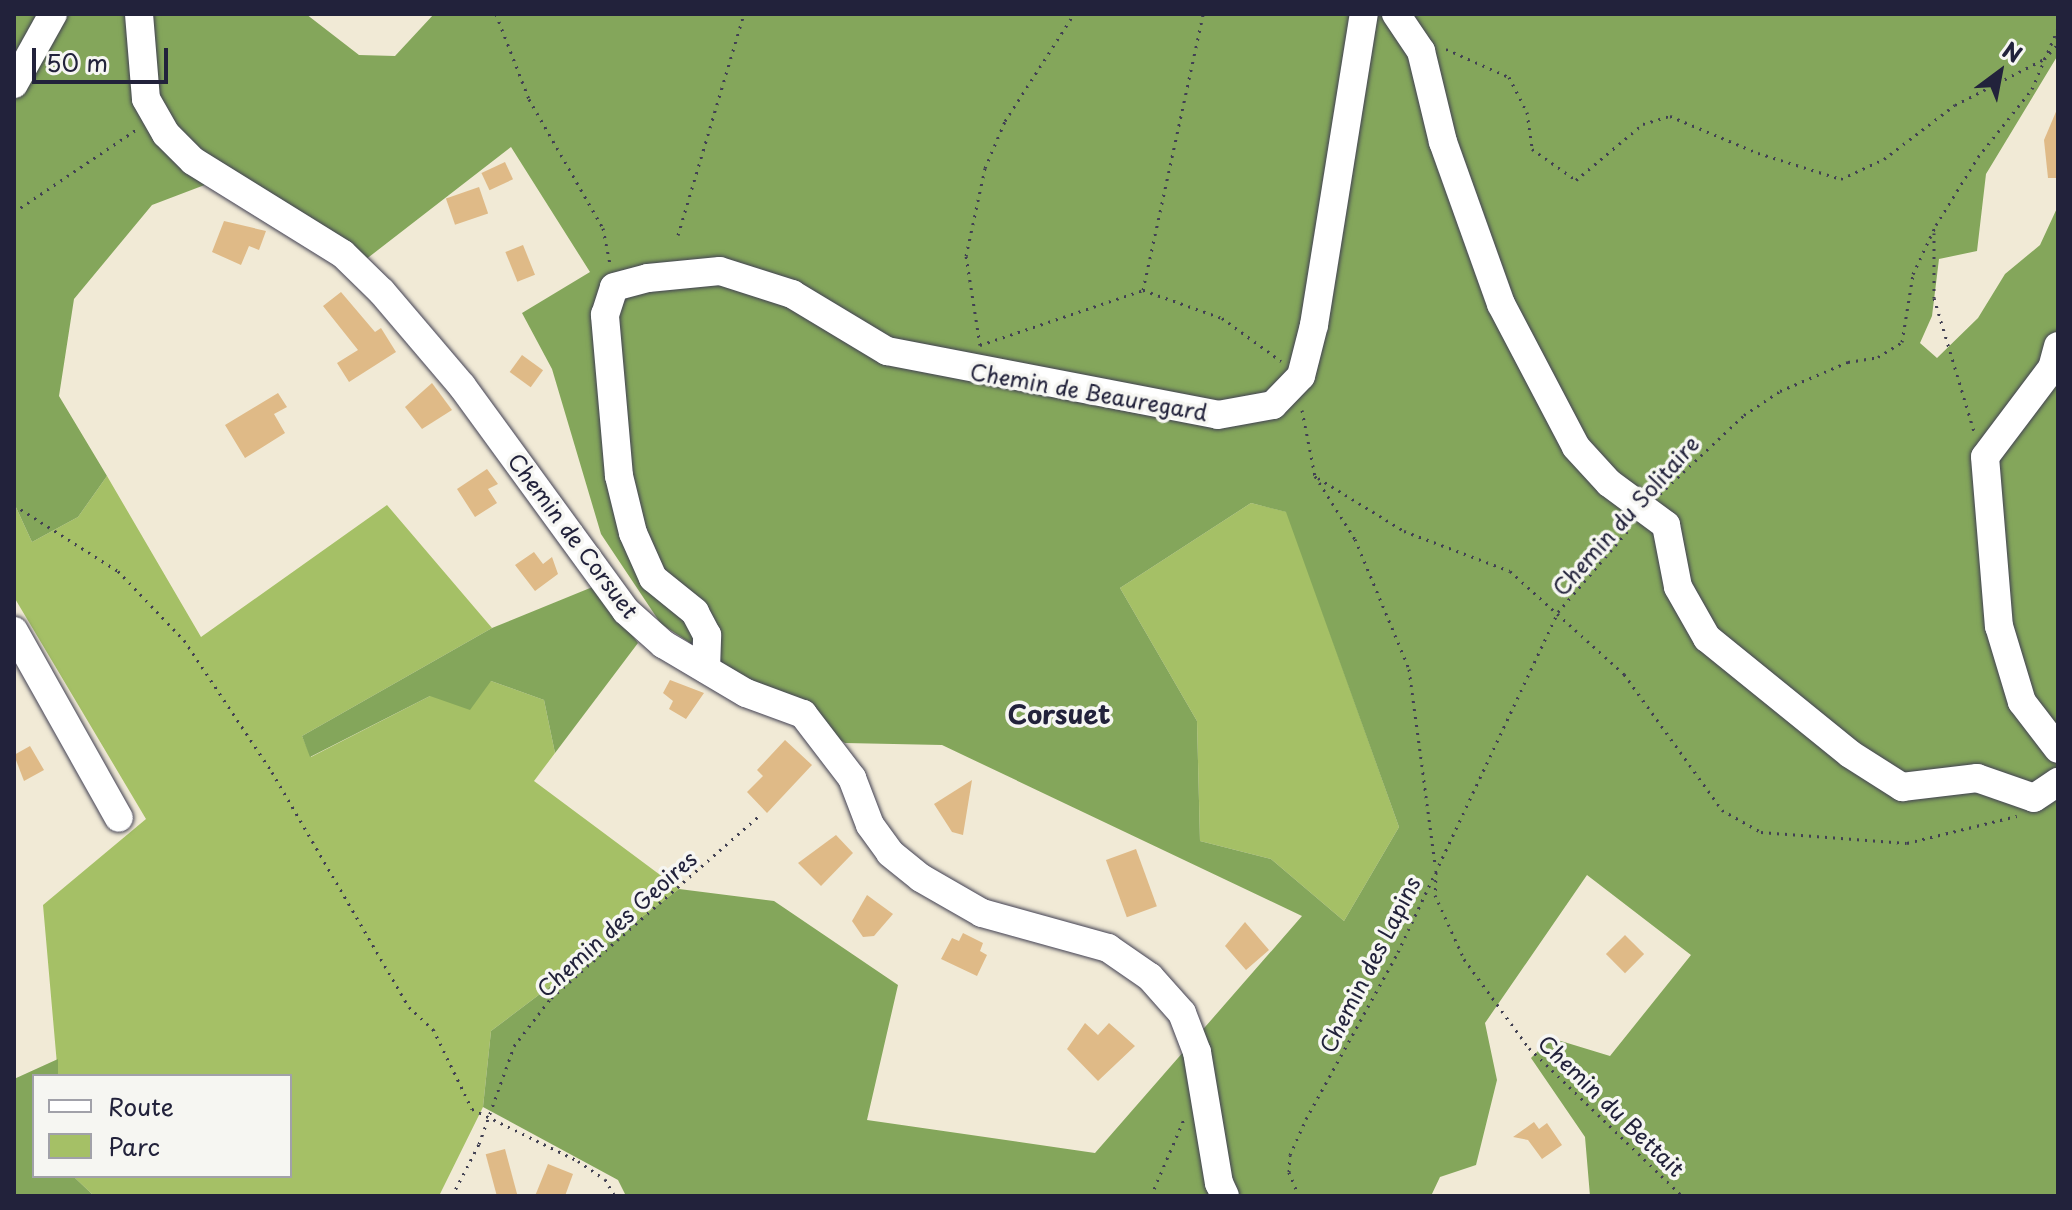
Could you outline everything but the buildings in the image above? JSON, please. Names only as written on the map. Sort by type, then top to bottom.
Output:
[{"type":"street","points":[[14,84],[53,14]]},
{"type":"street","name":"Chemin de Corsuet","points":[[139,14],[146,99],[154,119],[193,161],[343,254],[382,292],[462,386],[626,611],[663,644],[754,697],[803,714],[852,778],[870,825],[890,853],[921,878],[982,913],[1108,948],[1150,977],[1182,1013],[1197,1052],[1219,1183],[1225,1196]]},
{"type":"street","name":"Chemin de Beauregard","points":[[614,287],[648,278],[720,271],[792,294],[887,351],[945,365],[1218,415],[1273,405],[1301,376],[1314,325],[1364,14]]},
{"type":"street","points":[[1402,23],[1421,51],[1443,142],[1501,304],[1576,447],[1609,483],[1647,508],[1666,525],[1678,587],[1707,638],[1850,754],[1902,787],[1977,778],[2034,798],[2058,782]]},
{"type":"street","points":[[614,287],[605,315],[619,476],[630,519],[653,578],[695,612],[707,635],[706,669]]},
{"type":"street","points":[[2058,346],[2052,368],[1985,457],[1999,626],[2022,702],[2058,749]]},
{"type":"street","points":[[14,631],[119,818]]},
{"type":"path","points":[[496,14],[529,99],[603,228],[614,287]]},
{"type":"path","points":[[678,235],[744,14]]},
{"type":"path","points":[[980,345],[966,256],[985,168],[1005,121],[1074,14]]},
{"type":"path","points":[[1143,290],[1203,14]]},
{"type":"path","points":[[1402,23],[1509,77],[1527,112],[1532,149],[1576,180],[1643,124],[1670,116],[1758,153],[1841,179],[1884,159],[1982,89],[2044,59],[2058,44]]},
{"type":"path","name":"Chemin du Solitaire","points":[[1436,868],[1558,612],[1647,508],[1744,415],[1780,391],[1848,362],[1878,357],[1902,342],[1913,274],[1936,225],[1978,157],[2032,89],[2058,28]]},
{"type":"path","points":[[14,212],[154,119]]},
{"type":"path","name":"Chemin du Solitaire","points":[[1936,225],[1930,248],[1934,298],[1985,457]]},
{"type":"path","points":[[945,365],[980,345],[1143,290],[1222,318],[1301,376]]},
{"type":"path","name":"Chemin des Lapins","points":[[1299,1196],[1289,1172],[1290,1155],[1398,952],[1436,868],[1409,669],[1355,539],[1315,476],[1302,414],[1301,376]]},
{"type":"path","points":[[1315,476],[1404,531],[1510,571],[1624,674],[1722,810],[1761,832],[1907,843],[2019,816]]},
{"type":"path","points":[[14,505],[118,571],[184,640],[272,772],[409,1007],[433,1029],[472,1109],[578,1161],[605,1179],[615,1196]]},
{"type":"path","name":"Chemin des Geoires","points":[[452,1196],[488,1119],[514,1046],[551,998],[759,816]]},
{"type":"path","name":"Chemin du Bettait","points":[[1436,868],[1435,895],[1464,959],[1529,1048],[1682,1196]]},
{"type":"path","points":[[1151,1196],[1180,1125],[1192,1107],[1207,1101]]},
{"type":"green space","points":[[14,14],[306,14],[359,55],[395,56],[434,14],[2058,14],[2058,55],[1986,174],[1977,251],[1939,259],[1932,316],[1920,343],[1937,358],[1978,318],[2005,274],[2040,245],[2058,206],[2058,1196],[1590,1196],[1585,1137],[1531,1058],[1551,1038],[1610,1056],[1691,955],[1587,875],[1485,1023],[1497,1080],[1476,1165],[1440,1177],[1431,1196],[626,1196],[618,1180],[483,1107],[491,1031],[679,889],[774,901],[898,985],[867,1120],[1095,1153],[1302,916],[942,745],[845,743],[661,624],[601,534],[552,369],[522,313],[590,272],[511,147],[356,267],[223,178],[152,205],[74,299],[59,396],[107,476],[78,517],[32,542],[14,503]],"holes":[[[1251,503],[1286,512],[1399,827],[1344,921],[1271,859],[1200,841],[1197,721],[1120,588]]]},
{"type":"green space","points":[[107,476],[201,637],[387,505],[492,628],[302,736],[311,757],[430,696],[491,681],[544,700],[555,753],[534,781],[679,889],[491,1031],[483,1107],[439,1196],[94,1196],[75,1178],[292,1178],[292,1074],[58,1074],[43,905],[146,819],[14,597],[14,503],[32,542],[78,517]]},
{"type":"green space","points":[[1251,503],[1287,512],[1399,827],[1344,921],[1271,859],[1200,841],[1197,721],[1120,588]]},
{"type":"green space","points":[[595,586],[638,643],[555,753],[544,700],[491,681],[470,710],[430,696],[310,757],[302,736],[492,628]]},
{"type":"green space","points":[[58,1059],[58,1074],[32,1074],[32,1178],[75,1178],[94,1196],[14,1196],[14,1079]]},
{"type":"district","name":"Corsuet","points":[[1059,714]]}]
